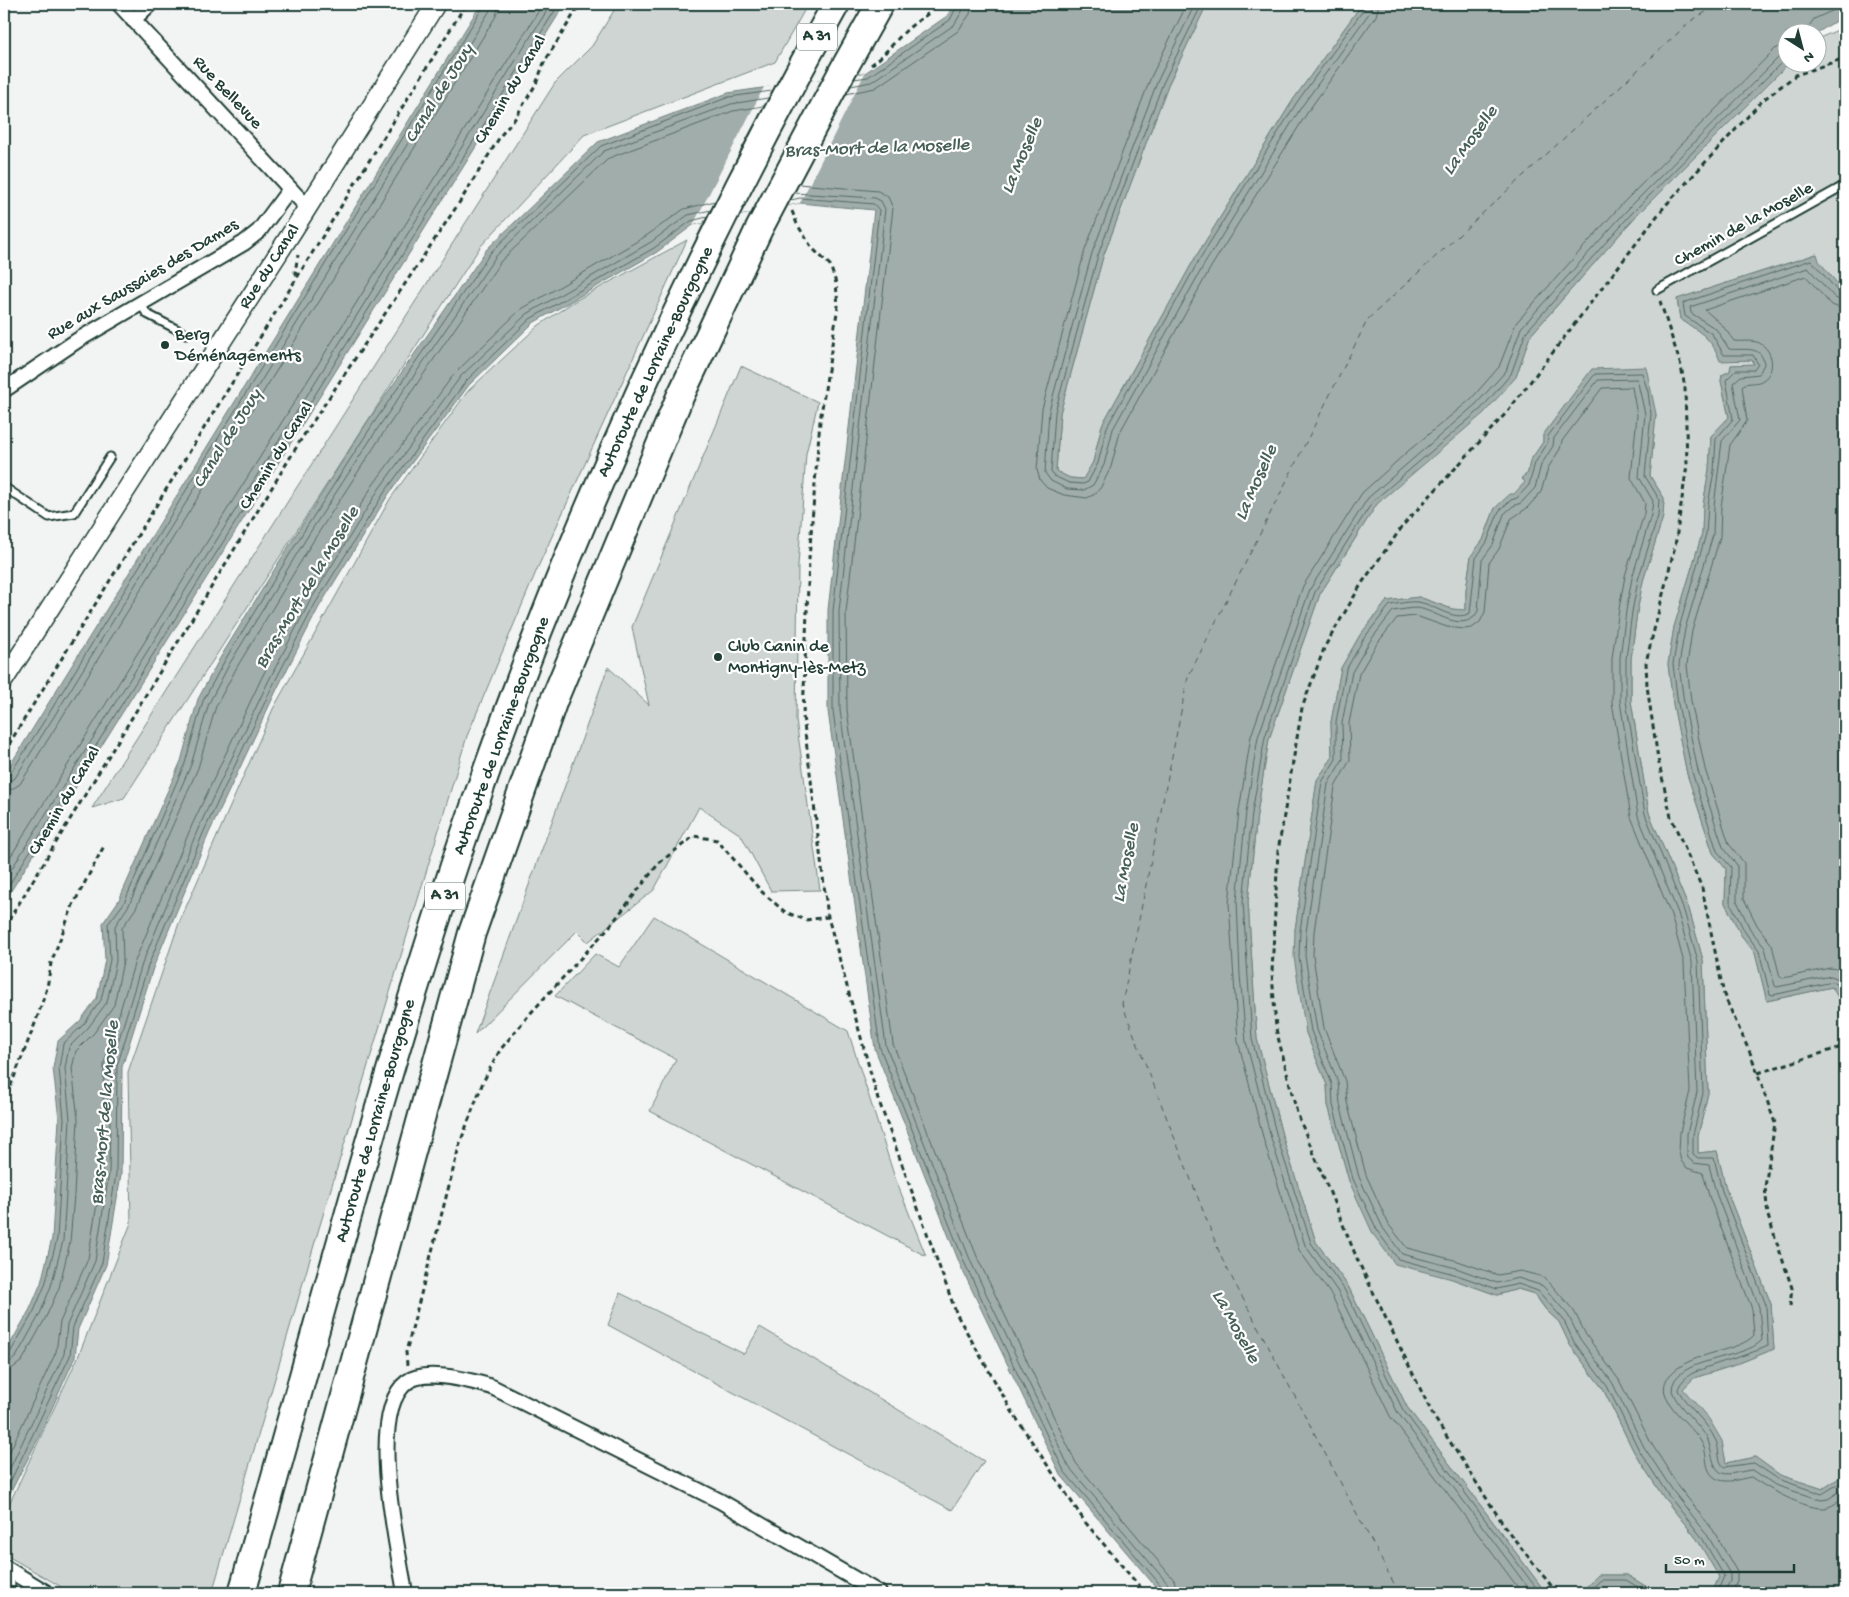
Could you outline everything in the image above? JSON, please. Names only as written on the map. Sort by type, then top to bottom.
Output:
[{"type":"highway","name":"Autoroute de Lorraine-Bourgogne","points":[[242,1593],[414,990],[467,827],[517,691],[583,522],[655,358],[719,224],[798,71],[836,4]]},
{"type":"highway","name":"Autoroute de Lorraine-Bourgogne","points":[[291,1593],[472,933],[554,700],[679,399],[759,230],[854,70],[880,4]]},
{"type":"street","name":"Rue Bellevue","points":[[119,4],[308,208]]},
{"type":"street","points":[[133,20],[150,4]]},
{"type":"street","name":"Rue du Canal","points":[[4,680],[308,208],[436,4]]},
{"type":"street","name":"Rue aux Saussaies des Dames","points":[[4,390],[78,340],[244,243],[259,231],[290,189]]},
{"type":"street","points":[[405,1593],[386,1470],[386,1434],[394,1396],[408,1381],[426,1377],[455,1377],[492,1387],[720,1501],[879,1593]]},
{"type":"street","points":[[5,1578],[47,1593]]},
{"type":"lane","name":"Chemin de la Moselle","points":[[1657,290],[1845,185]]},
{"type":"lane","points":[[140,303],[147,314],[186,334]]},
{"type":"lane","points":[[4,488],[49,517],[74,513],[110,457]]},
{"type":"path","points":[[4,752],[466,4]]},
{"type":"path","name":"Chemin du Canal","points":[[4,928],[302,438],[461,200],[501,135],[514,120],[536,84],[544,63],[580,4]]},
{"type":"path","points":[[854,70],[887,52],[909,28],[927,15],[936,4]]},
{"type":"path","points":[[1557,1593],[1507,1530],[1434,1417],[1358,1262],[1297,1113],[1276,1028],[1272,972],[1278,851],[1302,708],[1325,646],[1362,583],[1405,522],[1508,411],[1664,207],[1763,100],[1780,86],[1796,75],[1845,58]]},
{"type":"path","points":[[792,212],[812,248],[830,265],[836,283],[838,306],[820,421],[809,559],[803,716],[828,917],[878,1096],[957,1315],[1013,1413],[1085,1522],[1145,1593]]},
{"type":"path","points":[[1657,290],[1681,366],[1685,388],[1687,465],[1675,546],[1646,662],[1646,686],[1658,759],[1671,817],[1702,888],[1724,995],[1758,1073],[1775,1122],[1765,1187],[1768,1216],[1792,1288],[1790,1306]]},
{"type":"path","points":[[408,1381],[406,1352],[460,1143],[483,1082],[506,1043],[610,926],[659,863],[694,836],[717,840],[762,892],[785,912],[806,920],[828,917]]},
{"type":"path","points":[[4,1103],[36,1021],[47,988],[51,964],[67,920],[104,846]]},
{"type":"path","points":[[1758,1073],[1845,1046]]},
{"type":"path","points":[[4,1195],[4,1222]]},
{"type":"shaded area","points":[[618,4],[808,4],[775,62],[584,135],[480,247],[124,798],[92,808],[555,83],[592,46]]},
{"type":"shaded area","points":[[1207,4],[1362,4],[1293,100],[1195,258],[1102,425],[1093,462],[1084,479],[1070,478],[1056,472],[1060,413],[1103,257],[1168,85]]},
{"type":"shaded area","points":[[1845,27],[1845,293],[1818,261],[1816,254],[1677,299],[1680,319],[1709,341],[1720,360],[1752,360],[1754,365],[1731,365],[1730,371],[1722,375],[1721,381],[1729,418],[1711,436],[1709,470],[1703,505],[1702,534],[1674,627],[1668,664],[1673,704],[1687,774],[1713,853],[1726,869],[1725,903],[1741,935],[1755,953],[1767,1001],[1832,987],[1845,1009],[1845,1195],[1839,1244],[1840,1301],[1845,1334],[1845,1474],[1823,1489],[1780,1475],[1755,1457],[1726,1463],[1715,1431],[1682,1389],[1694,1378],[1732,1366],[1774,1349],[1771,1304],[1726,1189],[1717,1151],[1698,1153],[1698,1136],[1708,1093],[1703,960],[1689,909],[1649,813],[1631,701],[1631,659],[1637,612],[1643,581],[1663,517],[1664,498],[1650,476],[1656,414],[1592,369],[1543,435],[1543,442],[1530,461],[1526,482],[1514,495],[1495,508],[1483,540],[1471,556],[1466,590],[1466,611],[1452,609],[1419,597],[1387,601],[1360,635],[1341,668],[1331,722],[1332,758],[1317,780],[1295,930],[1306,1033],[1327,1085],[1328,1105],[1349,1181],[1452,1279],[1497,1295],[1518,1289],[1534,1294],[1546,1310],[1559,1322],[1570,1345],[1603,1389],[1634,1452],[1664,1498],[1697,1539],[1719,1577],[1712,1593],[1657,1593],[1627,1575],[1598,1575],[1580,1593],[1546,1593],[1407,1407],[1348,1286],[1316,1242],[1282,1135],[1257,1039],[1248,902],[1257,814],[1269,739],[1320,594],[1377,504],[1516,377],[1530,336],[1636,216],[1780,72],[1826,72],[1826,35]]},
{"type":"shaded area","points":[[687,240],[538,567],[467,736],[212,1593],[72,1593],[4,1554],[4,1515],[78,1357],[131,1223],[128,1072],[179,923],[273,709],[390,499],[468,391],[538,326],[573,302]]},
{"type":"shaded area","name":"Club Canin de Montigny-lès-Metz","points":[[741,366],[818,402],[806,454],[798,566],[796,720],[820,890],[771,891],[741,835],[699,807],[654,890],[588,942],[577,931],[475,1034],[608,667],[649,705],[632,627]]},
{"type":"shaded area","points":[[654,916],[848,1031],[895,1178],[926,1256],[650,1111],[676,1059],[555,996],[595,954],[619,967]]},
{"type":"shaded area","points":[[620,1293],[744,1354],[760,1327],[984,1461],[952,1510],[608,1325]]},
{"type":"water","name":"Canal de Jouy","points":[[481,4],[565,4],[4,902],[4,775]]},
{"type":"water","points":[[954,4],[1207,4],[1168,85],[1103,257],[1060,413],[1056,471],[1070,478],[1083,479],[1093,462],[1102,425],[1195,258],[1293,100],[1362,4],[1845,4],[1845,15],[1826,27],[1826,22],[1776,22],[1776,72],[1780,72],[1636,216],[1530,336],[1516,377],[1484,413],[1377,504],[1320,594],[1269,739],[1257,814],[1248,902],[1257,1039],[1282,1135],[1316,1242],[1348,1286],[1407,1407],[1546,1593],[1161,1593],[1060,1474],[961,1267],[875,1049],[828,711],[828,610],[874,210],[800,203],[693,225],[657,252],[533,323],[469,385],[388,495],[319,607],[278,687],[209,833],[153,968],[122,1067],[121,1174],[106,1265],[78,1329],[75,1357],[39,1437],[4,1505],[4,1355],[30,1309],[41,1283],[52,1238],[59,1119],[53,1068],[58,1041],[80,1021],[97,998],[105,960],[103,923],[119,900],[181,761],[198,699],[220,658],[300,528],[368,421],[487,249],[598,142],[728,93],[865,73],[947,16]]},
{"type":"water","points":[[1817,254],[1819,261],[1845,293],[1845,1009],[1832,987],[1767,1001],[1755,953],[1741,935],[1725,903],[1726,869],[1713,853],[1687,774],[1673,704],[1668,664],[1674,627],[1702,534],[1703,505],[1709,470],[1711,436],[1729,417],[1721,381],[1722,375],[1730,371],[1731,365],[1754,364],[1752,360],[1720,361],[1709,341],[1680,319],[1677,299]]},
{"type":"water","points":[[1646,367],[1656,414],[1650,476],[1664,498],[1663,517],[1643,581],[1637,612],[1631,659],[1631,701],[1649,813],[1689,909],[1703,960],[1708,1093],[1698,1136],[1698,1153],[1717,1151],[1726,1189],[1771,1304],[1774,1349],[1732,1366],[1694,1378],[1683,1389],[1709,1419],[1722,1441],[1726,1463],[1755,1457],[1780,1475],[1823,1489],[1845,1474],[1845,1593],[1712,1593],[1719,1577],[1697,1539],[1664,1498],[1634,1452],[1603,1389],[1570,1345],[1559,1322],[1546,1310],[1535,1294],[1518,1289],[1497,1295],[1452,1279],[1395,1264],[1373,1234],[1349,1181],[1328,1105],[1327,1085],[1306,1033],[1294,957],[1295,930],[1317,780],[1332,758],[1331,722],[1341,668],[1360,635],[1387,601],[1419,597],[1452,609],[1466,610],[1466,590],[1471,556],[1483,540],[1495,508],[1510,494],[1514,494],[1525,482],[1521,478],[1528,473],[1530,461],[1543,442],[1543,435],[1592,369]]},
{"type":"water","points":[[1845,1195],[1845,1334],[1842,1316],[1840,1264]]},
{"type":"water","points":[[1598,1575],[1627,1575],[1657,1593],[1580,1593]]},
{"type":"pier","points":[[865,73],[800,203],[693,225],[764,87]]},
{"type":"ferry route","points":[[1399,1593],[1222,1259],[1122,1004],[1188,677],[1368,319],[1691,21],[1719,4]]},
{"type":"place","name":"Berg Déménagements","points":[[165,345]]},
{"type":"place","name":"Club Canin de Montigny-lès-Metz","points":[[718,657]]},
{"type":"water label","name":"La Moselle","points":[[1471,141]]},
{"type":"water label","name":"Bras-Mort de la Moselle","points":[[877,149]]},
{"type":"water label","name":"La Moselle","points":[[1023,156]]},
{"type":"water label","name":"La Moselle","points":[[1257,483]]},
{"type":"water label","name":"Bras-Mort de la Moselle","points":[[308,588]]},
{"type":"water label","name":"La Moselle","points":[[1127,863]]},
{"type":"water label","name":"Bras-Mort de la Moselle","points":[[106,1113]]},
{"type":"water label","name":"La Moselle","points":[[1235,1327]]}]
